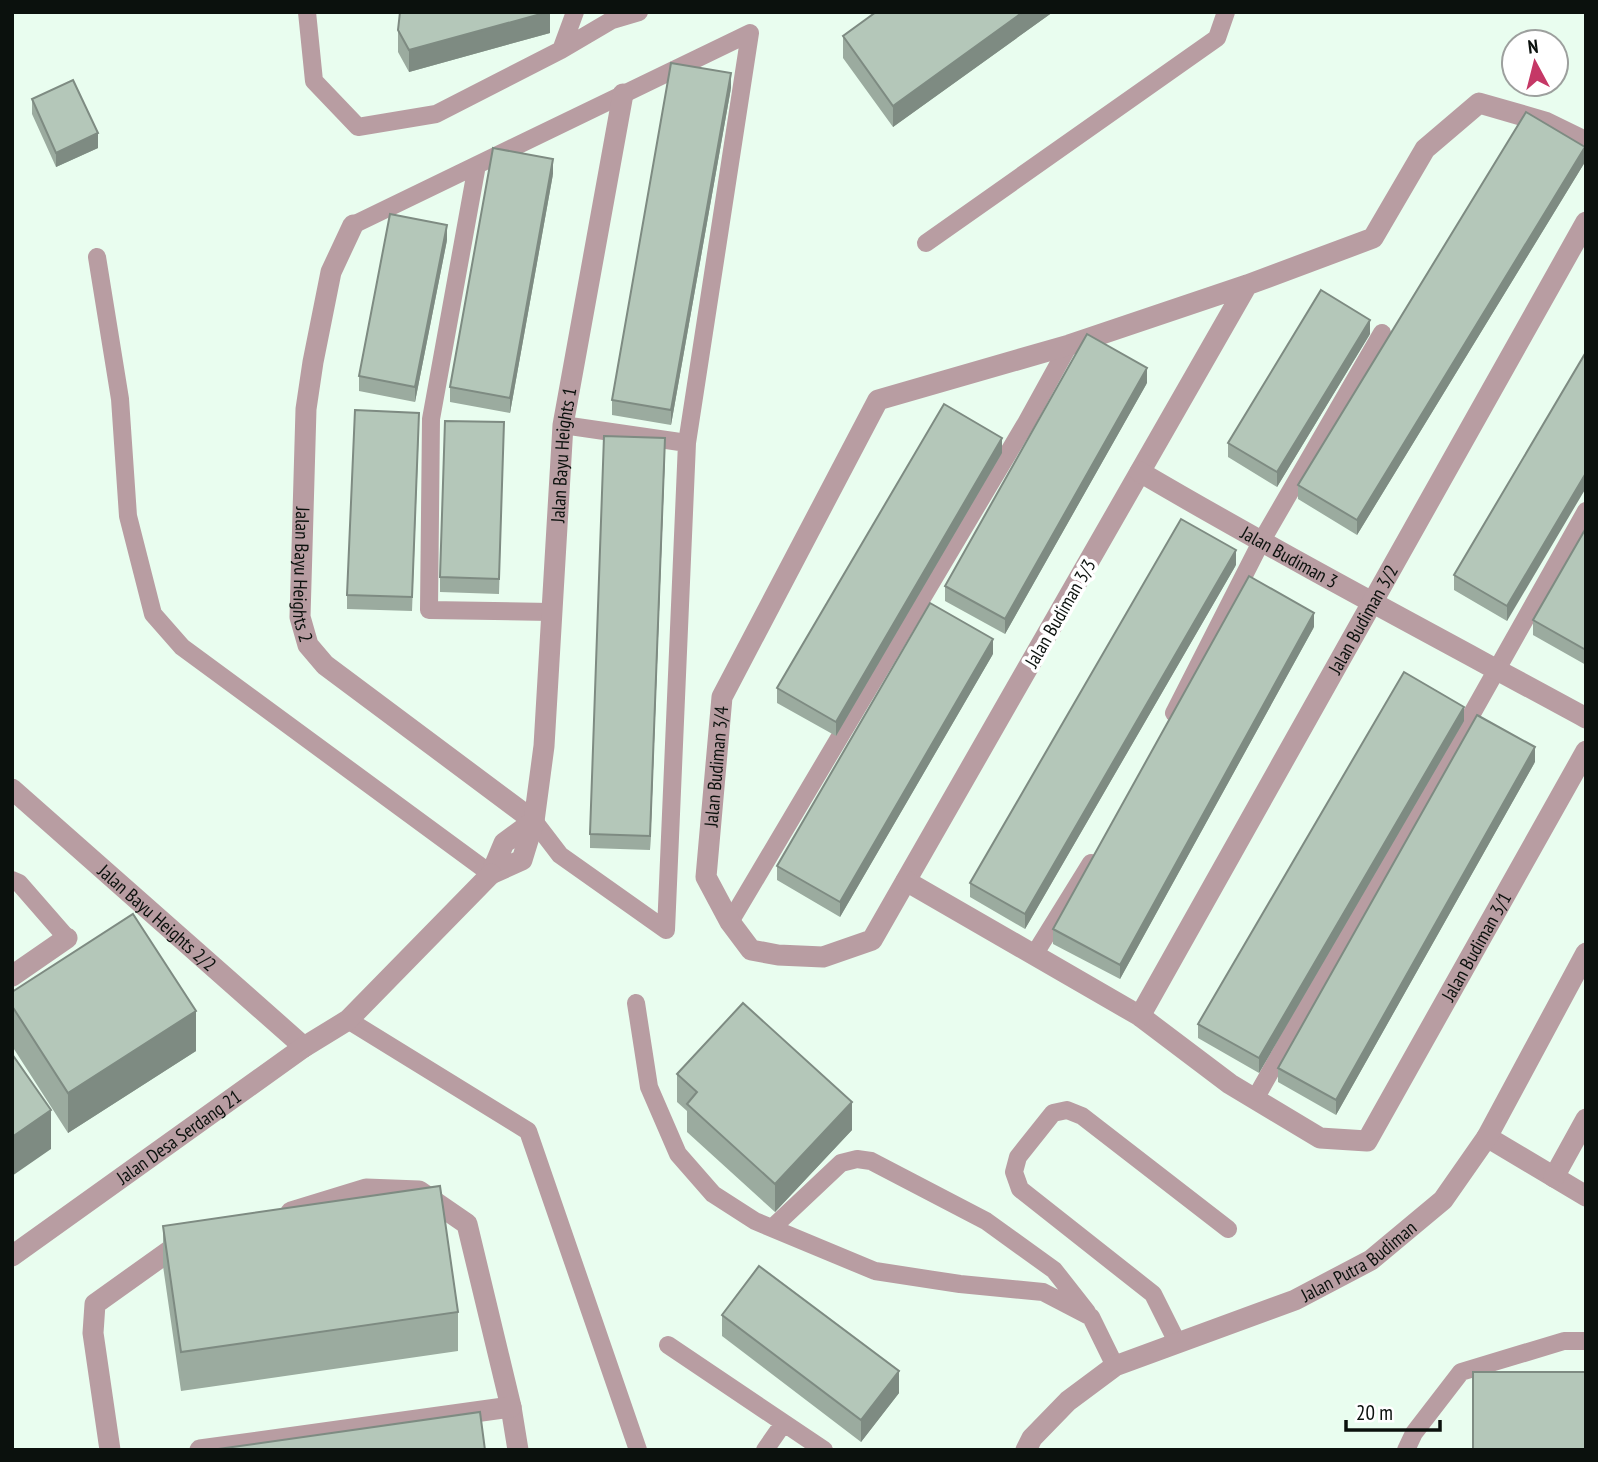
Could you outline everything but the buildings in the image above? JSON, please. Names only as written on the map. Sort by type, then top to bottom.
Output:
[{"type":"street","name":"Jalan Bayu Heights 1","points":[[491,874],[522,860],[534,821],[544,746],[563,425],[623,94]]},
{"type":"street","points":[[1069,345],[1247,285],[1373,238],[1425,149],[1479,103],[1545,122],[1586,142]]},
{"type":"street","name":"Jalan Budiman 3/2","points":[[1140,1016],[1586,222]]},
{"type":"street","name":"Jalan Bayu Heights 2","points":[[354,225],[331,272],[306,409],[300,617],[308,645],[325,665],[534,821]]},
{"type":"street","name":"Jalan Budiman 3/3","points":[[872,940],[1247,285]]},
{"type":"street","name":"Jalan Budiman 3/4","points":[[872,940],[823,957],[778,955],[751,950],[730,922],[706,877],[722,697],[878,400],[1069,345]]},
{"type":"street","name":"Jalan Budiman 3","points":[[1140,472],[1261,542],[1586,718]]},
{"type":"street","name":"Jalan Budiman 3/1","points":[[1255,1099],[1320,1138],[1367,1141],[1586,751]]},
{"type":"street","name":"Jalan Bayu Heights 2/2","points":[[12,789],[304,1047]]},
{"type":"street","name":"Jalan Desa Serdang 21","points":[[12,1256],[304,1047],[348,1020],[491,874]]},
{"type":"street","points":[[906,881],[1140,1016],[1230,1084],[1255,1099]]},
{"type":"street","points":[[12,976],[67,938]]},
{"type":"street","name":"Jalan Putra Budiman","points":[[1026,1450],[1032,1438],[1068,1401],[1115,1366],[1295,1300],[1371,1260],[1443,1200],[1488,1137],[1586,953]]},
{"type":"street","points":[[1554,1177],[1586,1119]]},
{"type":"street","points":[[1488,1137],[1586,1196]]},
{"type":"street","points":[[268,1219],[366,1189],[419,1191],[467,1224],[511,1407],[518,1450]]},
{"type":"street","points":[[110,1450],[93,1332],[95,1304],[179,1244],[205,1237]]},
{"type":"street","points":[[200,1450],[511,1407]]},
{"type":"lane","points":[[307,12],[314,80],[358,127],[436,114],[561,50],[612,20],[639,12]]},
{"type":"lane","points":[[561,50],[575,12]]},
{"type":"lane","points":[[926,243],[1217,37],[1227,12]]},
{"type":"lane","points":[[354,225],[750,33],[687,443],[666,930],[560,856],[534,821]]},
{"type":"lane","points":[[477,165],[431,419],[429,610],[551,612]]},
{"type":"lane","points":[[97,257],[120,399],[128,516],[153,614],[182,647],[491,874]]},
{"type":"lane","points":[[1164,733],[1261,542],[1382,333]]},
{"type":"lane","points":[[730,922],[1012,447],[1069,345]]},
{"type":"lane","points":[[563,425],[687,443]]},
{"type":"lane","points":[[1255,1099],[1586,511]]},
{"type":"lane","points":[[1034,955],[1099,851]]},
{"type":"lane","points":[[12,880],[19,883],[67,938]]},
{"type":"lane","points":[[636,1003],[649,1087],[678,1154],[713,1194],[755,1221],[875,1271],[960,1284],[1043,1292],[1091,1317]]},
{"type":"lane","points":[[348,1020],[528,1131],[638,1450]]},
{"type":"lane","points":[[1178,1342],[1153,1294],[1020,1189],[1014,1171],[1018,1157],[1053,1113],[1067,1110],[1082,1116],[1228,1230]]},
{"type":"lane","points":[[772,1228],[841,1163],[857,1159],[871,1161],[916,1182],[986,1221],[1054,1270],[1091,1317],[1115,1366]]},
{"type":"lane","points":[[1406,1450],[1414,1433],[1461,1372],[1564,1341],[1586,1341]]},
{"type":"lane","points":[[667,1345],[824,1450]]},
{"type":"lane","points":[[765,1450],[783,1424]]}]
